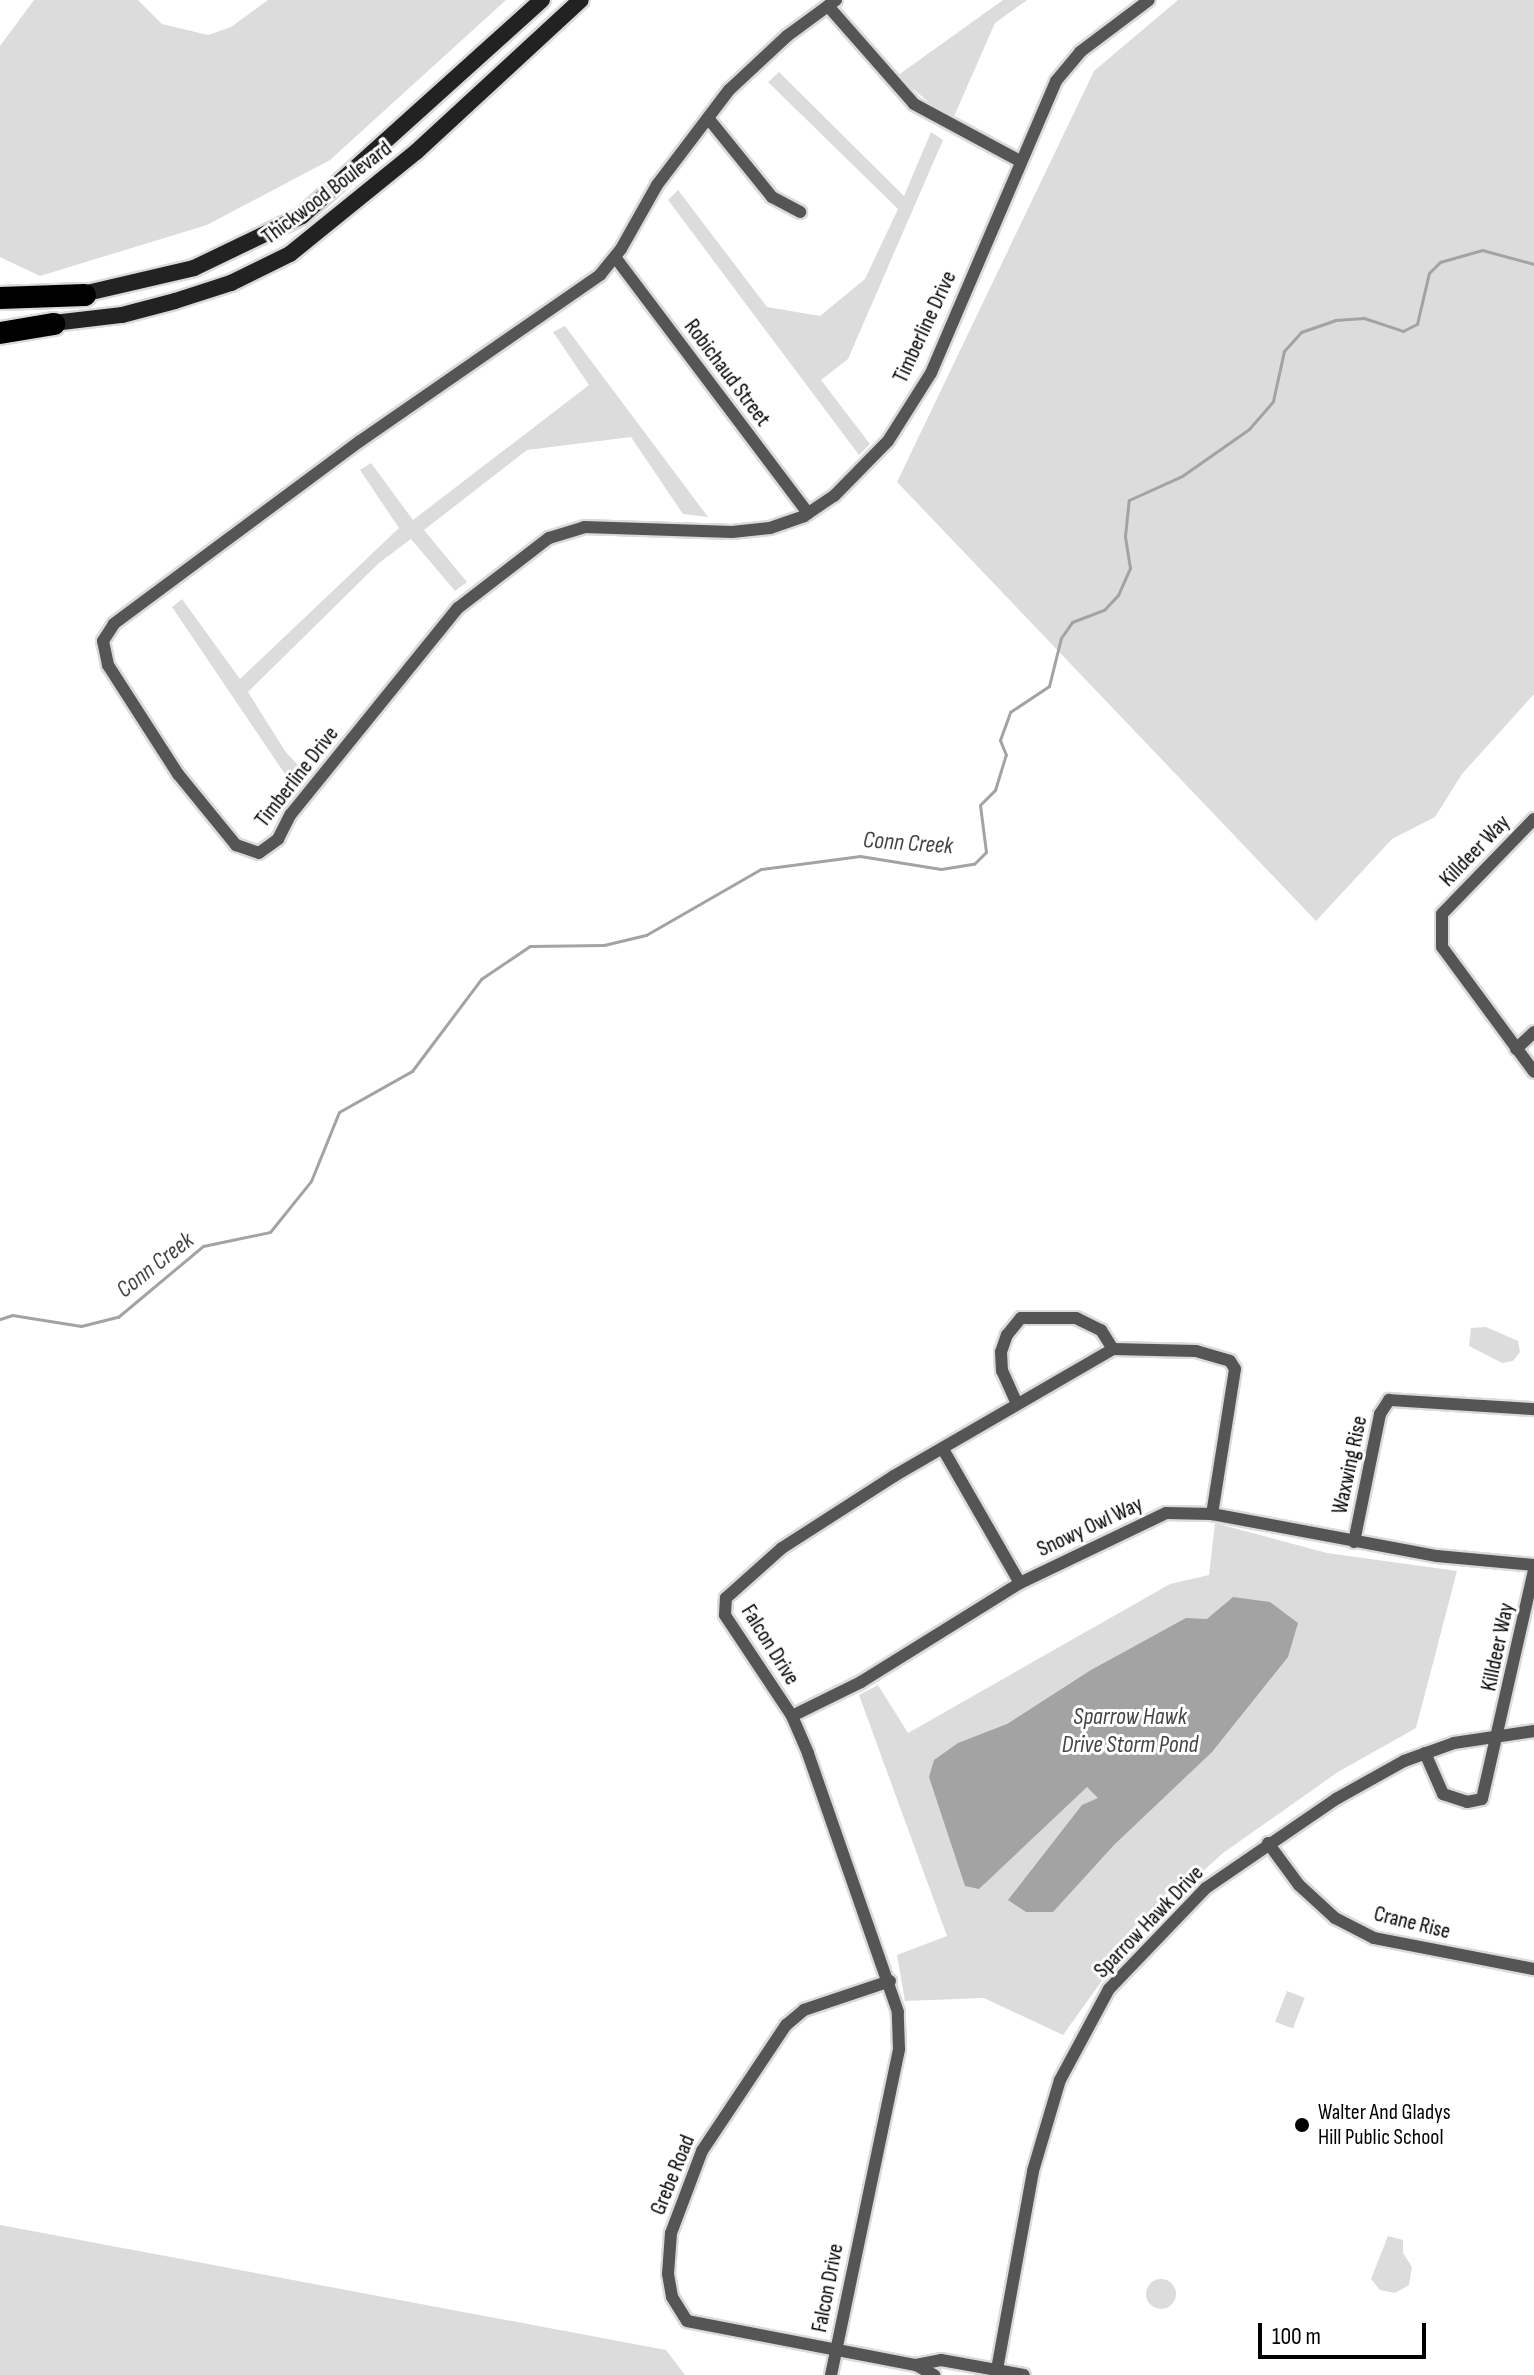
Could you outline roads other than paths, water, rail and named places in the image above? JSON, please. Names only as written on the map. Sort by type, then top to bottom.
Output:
[{"type":"highway","points":[[0,298],[85,295]]},
{"type":"highway","points":[[0,330],[54,324]]},
{"type":"main road","name":"Thickwood Boulevard","points":[[0,305],[85,295],[194,268],[302,216],[542,0]]},
{"type":"main road","name":"Thickwood Boulevard","points":[[54,324],[122,315],[175,301],[231,283],[290,254],[416,152],[581,0]]},
{"type":"street","name":"Timberline Drive","points":[[832,3],[764,57],[708,118],[657,185],[615,257],[600,275],[360,441],[114,624],[103,641],[108,665],[178,774],[236,845],[259,853],[278,839],[291,814],[458,608],[549,538],[584,527],[732,532],[770,528],[808,513],[834,496],[888,441],[931,373],[1056,81],[1080,52],[1149,0]]},
{"type":"street","points":[[832,3],[914,104],[1020,161]]},
{"type":"street","points":[[708,118],[772,197],[800,212]]},
{"type":"street","name":"Robichaud Street","points":[[615,257],[808,513]]},
{"type":"street","name":"Killdeer Way","points":[[1534,819],[1442,914],[1442,947],[1534,1072]]},
{"type":"street","points":[[1516,1049],[1534,1032]]},
{"type":"street","points":[[1017,1404],[1007,1389],[1001,1352],[1007,1335],[1021,1318],[1076,1318],[1101,1330],[1113,1349],[1196,1351],[1230,1361],[1235,1369],[1212,1514]]},
{"type":"street","name":"Falcon Drive","points":[[831,2375],[899,2049],[890,1981],[792,1716],[725,1615],[726,1598],[782,1548],[894,1476],[944,1451],[1017,1404],[1113,1349]]},
{"type":"street","name":"Waxwing Rise","points":[[1354,1542],[1380,1414],[1389,1400],[1534,1409]]},
{"type":"street","points":[[944,1451],[1020,1583]]},
{"type":"street","name":"Snowy Owl Way","points":[[792,1716],[861,1682],[1020,1583],[1166,1513],[1212,1514],[1354,1542],[1534,1567]]},
{"type":"street","name":"Killdeer Way","points":[[1425,1753],[1443,1794],[1474,1802],[1485,1796],[1534,1567]]},
{"type":"street","name":"Sparrow Hawk Drive","points":[[997,2372],[1033,2171],[1060,2080],[1109,1989],[1206,1888],[1336,1799],[1425,1753],[1500,1733],[1534,1731]]},
{"type":"street","name":"Crane Rise","points":[[1268,1843],[1299,1885],[1335,1918],[1374,1938],[1534,1969]]},
{"type":"street","name":"Grebe Road","points":[[890,1981],[804,2010],[786,2025],[702,2151],[668,2246],[672,2297],[687,2321],[916,2365]]},
{"type":"street","points":[[916,2365],[941,2360],[1024,2375]]},
{"type":"street","points":[[916,2365],[934,2375]]},
{"type":"water","name":"Sparrow Hawk Drive Storm Pond","points":[[1233,1597],[1270,1602],[1298,1623],[1288,1657],[1212,1752],[1114,1845],[1053,1912],[1026,1912],[1008,1900],[1082,1805],[1098,1798],[1087,1787],[979,1889],[965,1886],[929,1777],[934,1760],[958,1743],[1007,1724],[1091,1670],[1186,1618],[1207,1619]]},
{"type":"waterway","name":"Conn Creek","points":[[0,1319],[12,1315],[81,1326],[118,1317],[203,1246],[270,1232],[311,1181],[339,1112],[412,1071],[481,979],[530,946],[604,945],[646,935],[761,869],[860,856],[941,869],[974,864],[986,852],[980,805],[995,790],[1006,755],[1000,740],[1010,712],[1049,686],[1061,638],[1072,622],[1104,610],[1118,595],[1130,568],[1125,536],[1129,500],[1182,476],[1249,429],[1273,401],[1284,351],[1301,332],[1335,320],[1364,318],[1403,331],[1417,324],[1429,273],[1440,262],[1482,250],[1534,264]]},
{"type":"place","name":"Walter And Gladys Hill Public School","points":[[1302,2125]]}]
